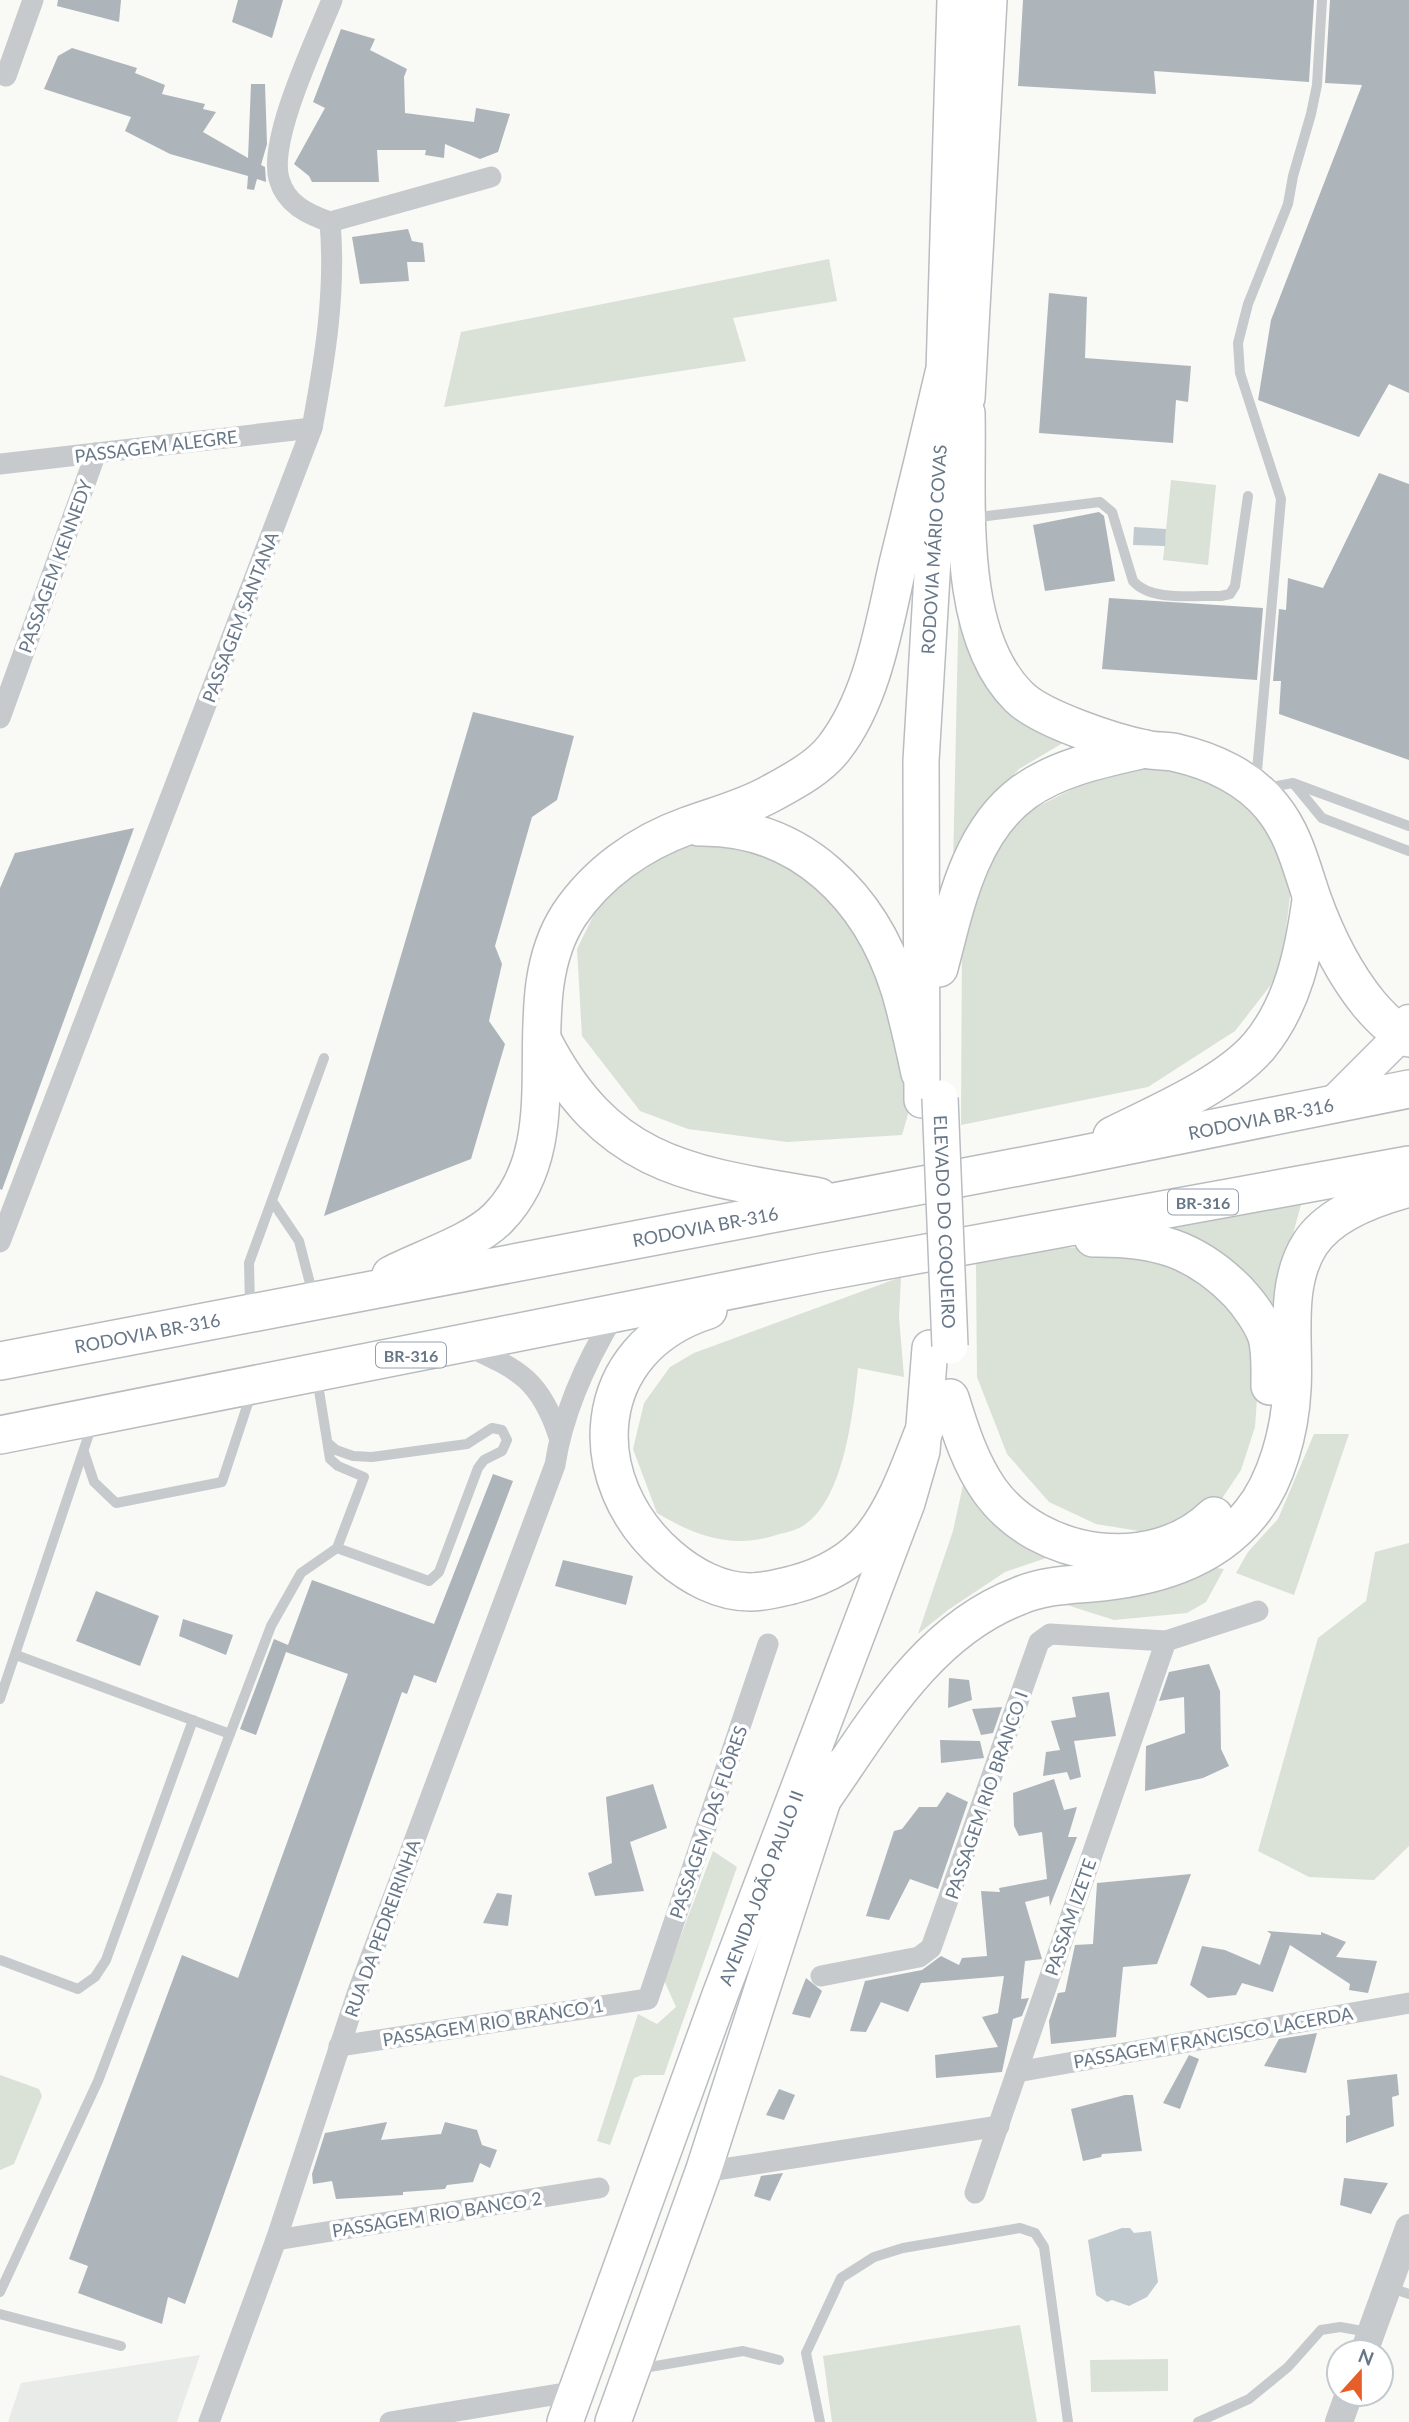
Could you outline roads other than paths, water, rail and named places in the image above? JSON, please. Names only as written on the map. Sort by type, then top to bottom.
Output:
[{"type":"highway","points":[[365,1292],[430,1254],[470,1238],[497,1218],[519,1190],[532,1161],[541,1102],[541,1011],[550,962],[568,916],[600,878],[635,850],[684,827],[766,796],[809,770],[833,749],[862,697],[882,632],[944,373]]},
{"type":"highway","points":[[966,414],[968,519],[974,606],[989,652],[1007,684],[1021,700],[1055,719],[1145,749],[1176,752],[1210,763],[1255,789],[1282,821],[1302,859],[1332,950],[1376,1013],[1406,1031]]},
{"type":"highway","points":[[939,968],[971,859],[996,821],[1024,792],[1060,774],[1097,760],[1145,749]]},
{"type":"highway","points":[[684,827],[730,826],[766,836],[802,853],[834,877],[860,909],[899,987],[927,1090]]},
{"type":"highway","points":[[1070,1157],[1216,1080],[1257,1048],[1272,1027],[1293,985],[1305,944],[1312,896]]},
{"type":"highway","points":[[541,1037],[579,1100],[618,1136],[661,1162],[750,1185],[841,1201]]},
{"type":"highway","name":"RODOVIA BR-316","points":[[0,1361],[1070,1157],[1409,1089]]},
{"type":"highway","name":"BR-316","points":[[0,1436],[822,1272],[1409,1165]]},
{"type":"highway","points":[[823,1798],[910,1674],[956,1634],[991,1609],[1019,1595],[1062,1584],[1092,1583],[1167,1571],[1215,1546],[1251,1514],[1278,1459],[1288,1426],[1293,1388],[1291,1346],[1296,1278],[1310,1244],[1332,1220],[1409,1188]]},
{"type":"highway","points":[[950,1398],[976,1466],[990,1491],[1011,1514],[1060,1544],[1084,1550],[1139,1551],[1205,1524],[1241,1485],[1259,1441],[1269,1407],[1267,1337],[1247,1302],[1217,1270],[1183,1250],[1133,1238],[997,1239]]},
{"type":"highway","points":[[822,1272],[681,1318],[643,1348],[614,1392],[609,1419],[613,1473],[633,1518],[648,1540],[688,1573],[716,1586],[749,1592],[816,1578],[853,1555],[872,1538],[889,1513],[926,1426]]},
{"type":"main road","name":"RODOVIA MÁRIO COVAS","points":[[927,1090],[921,761],[944,373],[955,0]]},
{"type":"main road","name":"RODOVIA MÁRIO COVAS","points":[[927,1090],[939,968],[938,762],[947,586],[966,414],[989,0]]},
{"type":"main road","points":[[1332,1104],[1406,1031]]},
{"type":"main road","name":"ELEVADO DO COQUEIRO","points":[[927,1090],[940,1347]]},
{"type":"main road","name":"AVENIDA JOÃO PAULO II","points":[[613,2422],[704,2172],[823,1798],[934,1475],[946,1432],[950,1398],[940,1347]]},
{"type":"main road","name":"AVENIDA JOÃO PAULO II","points":[[571,2406],[720,1995],[919,1470],[940,1347]]},
{"type":"street","points":[[6,76],[33,0]]},
{"type":"street","points":[[332,0],[291,104],[276,164],[279,181],[290,201],[308,214],[330,222],[491,177]]},
{"type":"street","name":"PASSAGEM SANTANA","points":[[0,1242],[312,428],[331,306],[333,263],[330,222]]},
{"type":"street","name":"PASSAGEM ALEGRE","points":[[0,464],[312,428]]},
{"type":"street","name":"PASSAGEM KENNEDY","points":[[0,718],[96,453]]},
{"type":"street","name":"RUA DA PEDREIRINHA","points":[[209,2422],[276,2240],[339,2046],[555,1465],[559,1437],[591,1355],[615,1314]]},
{"type":"street","points":[[466,1345],[516,1369],[538,1390],[559,1437]]},
{"type":"street","points":[[1166,1641],[1258,1611]]},
{"type":"street","name":"PASSAGEM RIO BRANCO I","points":[[821,1976],[919,1957],[932,1948],[1039,1642],[1050,1634],[1166,1641]]},
{"type":"street","name":"PASSAM IZETE","points":[[975,2193],[1166,1641]]},
{"type":"street","name":"PASSAGEM DAS FLÔRES","points":[[648,1999],[768,1644]]},
{"type":"street","name":"PASSAGEM RIO BRANCO 1","points":[[339,2046],[648,1999]]},
{"type":"street","name":"PASSAGEM FRANCISCO LACERDA","points":[[1017,2072],[1409,2003]]},
{"type":"street","points":[[704,2172],[999,2126]]},
{"type":"street","name":"PASSAGEM RIO BANCO 2","points":[[276,2240],[599,2188]]},
{"type":"street","points":[[1369,2338],[1398,2291],[1409,2228]]},
{"type":"street","points":[[390,2422],[571,2406]]},
{"type":"lane","points":[[1322,0],[1317,85],[1288,204],[1248,304],[1238,343],[1240,373],[1281,499],[1255,789],[1293,783],[1409,826]]},
{"type":"lane","points":[[968,519],[1100,502],[1112,512],[1133,581],[1140,589],[1156,593],[1221,596],[1230,594],[1235,586],[1248,496]]},
{"type":"lane","points":[[1293,783],[1322,818],[1409,850]]},
{"type":"lane","points":[[251,1313],[249,1263],[324,1058]]},
{"type":"lane","points":[[272,1200],[299,1241],[315,1301]]},
{"type":"lane","points":[[316,1372],[330,1459],[364,1477]]},
{"type":"lane","points":[[83,1452],[94,1482],[116,1503],[222,1482],[254,1384]]},
{"type":"lane","points":[[0,1699],[95,1416]]},
{"type":"lane","points":[[328,1443],[352,1457],[372,1457],[467,1444],[492,1428],[502,1430],[506,1436],[502,1451],[484,1460],[478,1468],[435,1578],[429,1581],[337,1548]]},
{"type":"lane","points":[[0,2292],[98,2081],[271,1626],[287,1592],[301,1573],[337,1548],[372,1457]]},
{"type":"lane","points":[[16,1655],[230,1734]]},
{"type":"lane","points":[[0,1960],[78,1989],[95,1978],[106,1960],[193,1720]]},
{"type":"lane","points":[[820,2422],[806,2353],[841,2277],[874,2257],[903,2248],[1020,2228],[1035,2233],[1044,2247],[1068,2422]]},
{"type":"lane","points":[[0,2314],[121,2346]]},
{"type":"lane","points":[[1198,2422],[1249,2399],[1289,2367],[1321,2330],[1340,2327],[1360,2338]]},
{"type":"lane","points":[[631,2370],[743,2350],[779,2360]]}]
